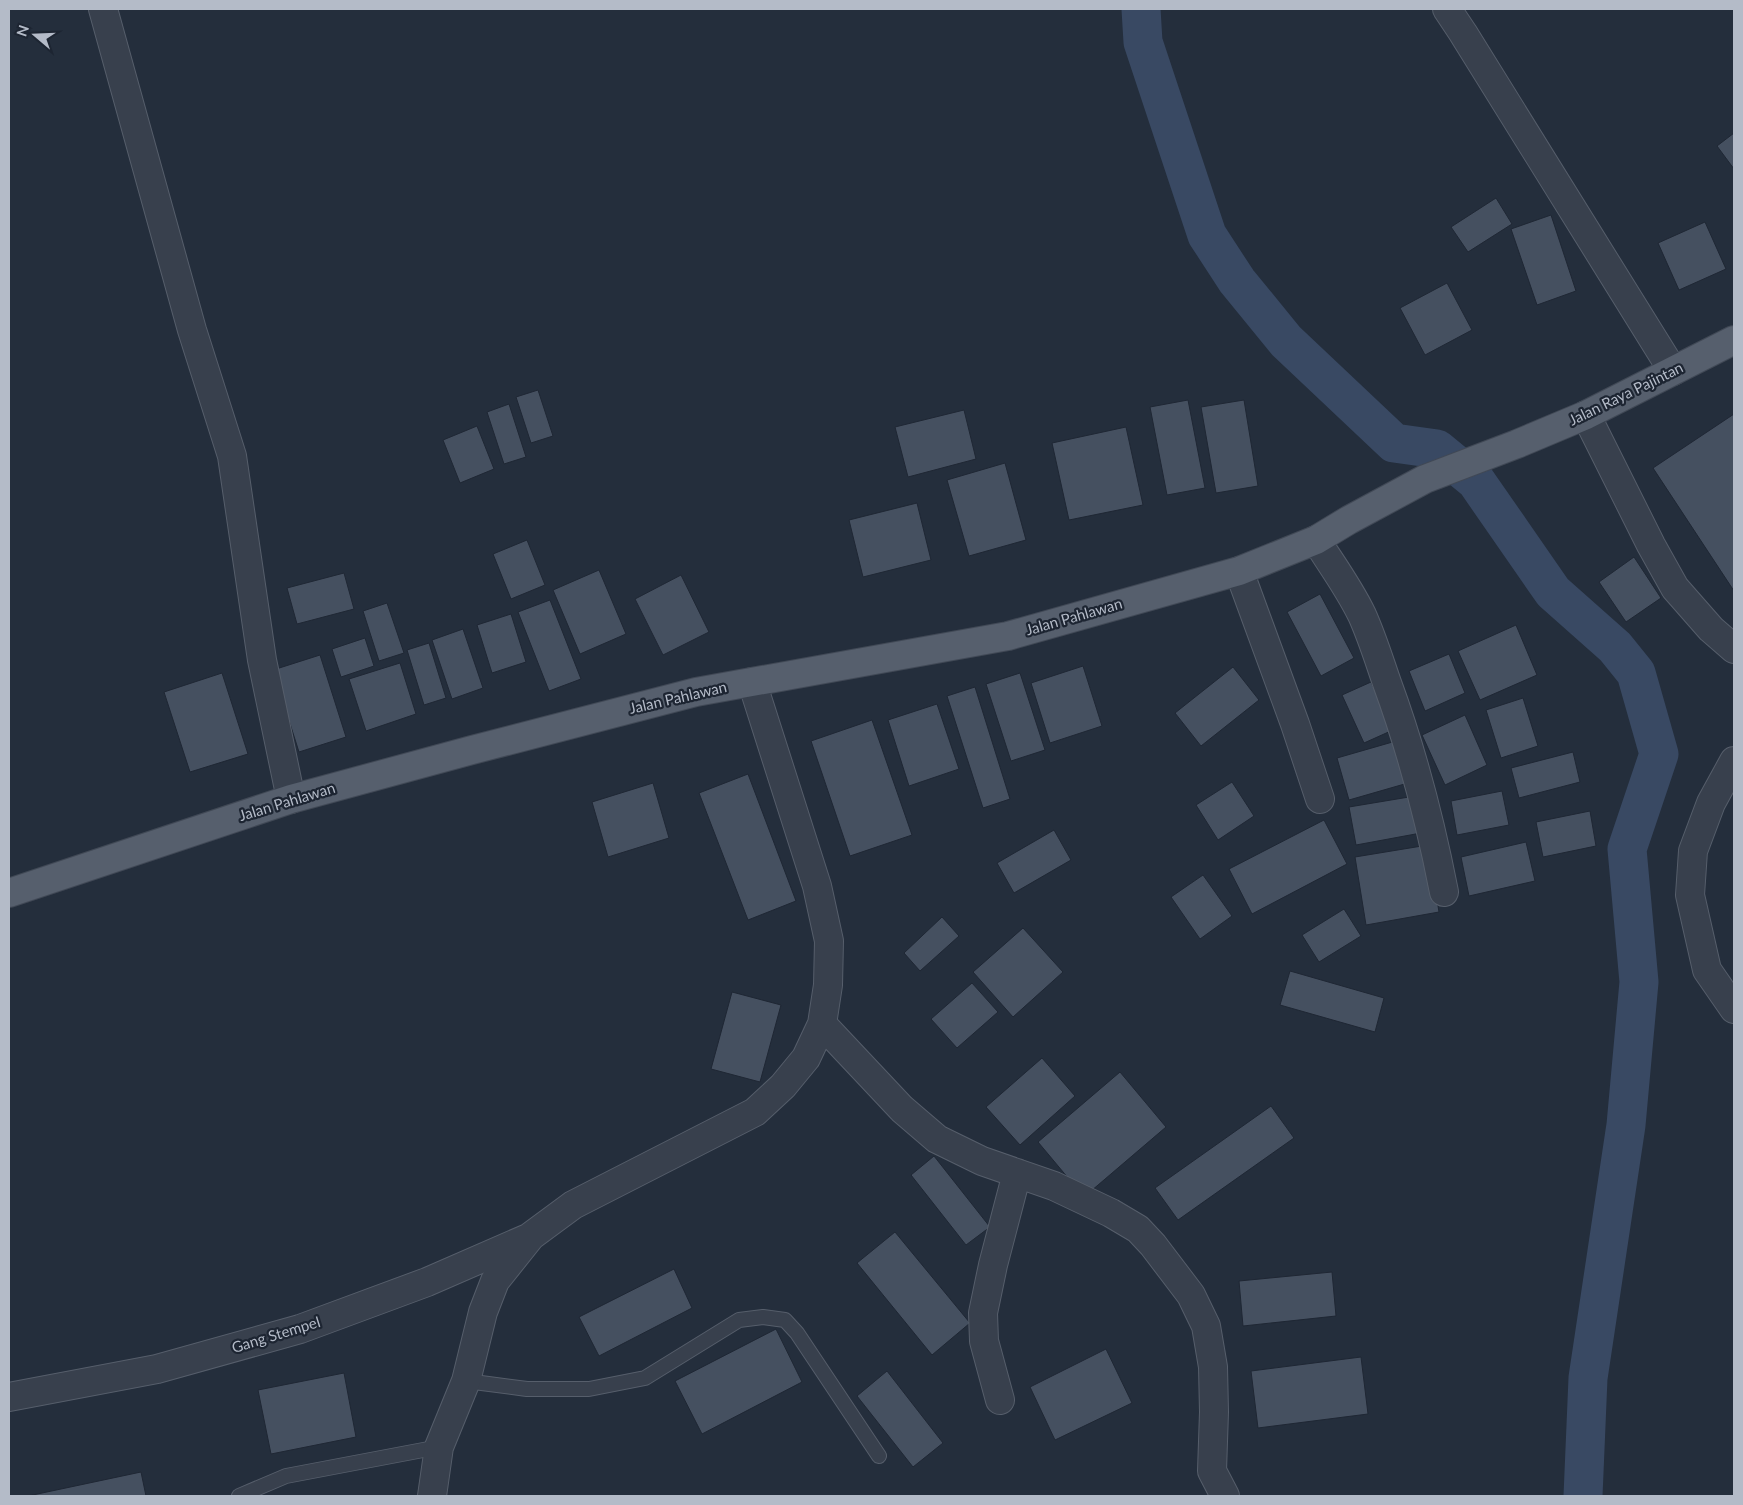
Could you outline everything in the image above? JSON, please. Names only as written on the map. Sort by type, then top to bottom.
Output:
[{"type":"main road","name":"Jalan Raya Pajintan","points":[[1349,520],[1425,479],[1586,415],[1734,340]]},
{"type":"main road","name":"Jalan Pahlawan","points":[[9,893],[291,799],[696,692],[1008,636],[1239,570],[1316,540],[1349,520]]},
{"type":"street","points":[[103,9],[192,330],[228,445],[262,660],[291,799]]},
{"type":"street","points":[[1447,9],[1673,371]]},
{"type":"street","points":[[1586,415],[1651,545],[1676,588],[1711,629],[1734,649]]},
{"type":"street","points":[[1316,540],[1344,582],[1373,642],[1401,720],[1418,776],[1444,892]]},
{"type":"street","points":[[1239,570],[1320,799]]},
{"type":"street","points":[[432,1496],[439,1447],[466,1381],[483,1312],[495,1280],[531,1236],[573,1205],[755,1112],[783,1086],[806,1058],[822,1024],[828,985],[829,940],[817,886],[752,682]]},
{"type":"street","points":[[1734,762],[1711,802],[1693,851],[1690,895],[1707,970],[1734,1009]]},
{"type":"street","points":[[822,1024],[902,1109],[937,1139],[982,1161],[1062,1190],[1111,1213],[1138,1229],[1154,1245],[1190,1295],[1206,1326],[1213,1366],[1212,1471],[1225,1496]]},
{"type":"street","points":[[1000,1400],[984,1342],[983,1313],[993,1265],[1017,1173]]},
{"type":"street","name":"Gang Stempel","points":[[9,1398],[157,1368],[300,1330],[427,1282],[531,1236]]},
{"type":"lane","points":[[466,1381],[527,1389],[588,1389],[645,1378],[739,1320],[763,1317],[785,1320],[797,1333],[879,1456]]},
{"type":"lane","points":[[239,1496],[286,1476],[439,1447]]},
{"type":"building","points":[[1734,133],[1734,169],[1717,146]]},
{"type":"building","points":[[1496,198],[1512,224],[1468,252],[1451,227]]},
{"type":"building","points":[[1551,215],[1576,291],[1537,305],[1511,229]]},
{"type":"building","points":[[1705,222],[1726,269],[1679,290],[1658,243]]},
{"type":"building","points":[[1447,283],[1472,330],[1425,355],[1400,308]]},
{"type":"building","points":[[538,390],[553,436],[531,443],[516,397]]},
{"type":"building","points":[[1188,400],[1205,488],[1167,495],[1150,407]]},
{"type":"building","points":[[1244,400],[1258,486],[1216,493],[1201,407]]},
{"type":"building","points":[[509,404],[526,457],[504,464],[487,412]]},
{"type":"building","points":[[964,410],[976,459],[908,477],[895,427]]},
{"type":"building","points":[[1734,414],[1734,591],[1653,468]]},
{"type":"building","points":[[477,426],[494,469],[460,483],[443,440]]},
{"type":"building","points":[[1126,427],[1143,505],[1069,520],[1052,443]]},
{"type":"building","points":[[1005,463],[1026,540],[969,556],[947,480]]},
{"type":"building","points":[[917,503],[931,560],[863,577],[849,520]]},
{"type":"building","points":[[527,540],[545,585],[511,599],[493,554]]},
{"type":"building","points":[[1634,557],[1661,598],[1626,622],[1599,582]]},
{"type":"building","points":[[599,570],[626,634],[580,654],[553,590]]},
{"type":"building","points":[[344,573],[354,609],[297,624],[287,588]]},
{"type":"building","points":[[681,575],[709,632],[663,655],[635,599]]},
{"type":"building","points":[[1320,594],[1354,658],[1321,676],[1287,612]]},
{"type":"building","points":[[550,600],[581,679],[549,691],[518,612]]},
{"type":"building","points":[[387,603],[404,653],[379,661],[363,611]]},
{"type":"building","points":[[511,614],[526,662],[492,673],[477,625]]},
{"type":"building","points":[[1516,625],[1537,675],[1480,700],[1458,651]]},
{"type":"building","points":[[463,629],[483,688],[452,699],[432,640]]},
{"type":"building","points":[[365,638],[374,666],[341,677],[332,649]]},
{"type":"building","points":[[429,643],[446,698],[424,705],[407,650]]},
{"type":"building","points":[[1449,654],[1465,693],[1425,711],[1409,671]]},
{"type":"building","points":[[320,655],[346,737],[299,752],[273,670]]},
{"type":"building","points":[[400,663],[416,714],[366,731],[349,679]]},
{"type":"building","points":[[1083,666],[1102,726],[1050,743],[1031,683]]},
{"type":"building","points":[[1233,667],[1259,700],[1201,746],[1175,713]]},
{"type":"building","points":[[222,673],[248,754],[190,772],[164,692]]},
{"type":"building","points":[[1020,673],[1045,750],[1011,761],[986,684]]},
{"type":"building","points":[[1371,682],[1393,730],[1364,743],[1342,695]]},
{"type":"building","points":[[975,687],[1010,799],[983,808],[947,696]]},
{"type":"building","points":[[1523,698],[1538,746],[1501,758],[1486,710]]},
{"type":"building","points":[[937,704],[959,769],[909,786],[888,720]]},
{"type":"building","points":[[1465,715],[1487,765],[1445,785],[1422,735]]},
{"type":"building","points":[[872,720],[912,835],[850,856],[811,741]]},
{"type":"building","points":[[1396,741],[1408,783],[1349,800],[1337,758]]},
{"type":"building","points":[[1573,752],[1580,782],[1519,798],[1511,768]]},
{"type":"building","points":[[748,774],[796,901],[748,920],[699,793]]},
{"type":"building","points":[[1232,782],[1254,816],[1218,840],[1196,805]]},
{"type":"building","points":[[653,783],[669,838],[608,857],[592,802]]},
{"type":"building","points":[[1502,791],[1509,825],[1457,835],[1451,801]]},
{"type":"building","points":[[1415,796],[1421,833],[1356,845],[1349,807]]},
{"type":"building","points":[[1590,811],[1596,846],[1543,857],[1536,822]]},
{"type":"building","points":[[1324,820],[1347,864],[1252,914],[1229,869]]},
{"type":"building","points":[[1054,830],[1071,860],[1014,893],[997,863]]},
{"type":"building","points":[[1526,842],[1535,881],[1469,896],[1461,857]]},
{"type":"building","points":[[1428,845],[1439,912],[1366,925],[1355,857]]},
{"type":"building","points":[[1203,875],[1232,916],[1200,939],[1171,897]]},
{"type":"building","points":[[1344,909],[1361,936],[1319,962],[1302,935]]},
{"type":"building","points":[[942,917],[959,936],[920,971],[904,953]]},
{"type":"building","points":[[1023,928],[1063,972],[1013,1017],[973,972]]},
{"type":"building","points":[[1290,971],[1384,998],[1375,1032],[1280,1005]]},
{"type":"building","points":[[972,983],[998,1012],[957,1048],[931,1019]]},
{"type":"building","points":[[732,992],[781,1005],[760,1082],[711,1069]]},
{"type":"building","points":[[1042,1058],[1075,1096],[1020,1145],[986,1107]]},
{"type":"building","points":[[1120,1072],[1166,1127],[1084,1197],[1038,1142]]},
{"type":"building","points":[[1271,1106],[1294,1138],[1178,1220],[1155,1188]]},
{"type":"building","points":[[934,1156],[990,1227],[966,1245],[911,1175]]},
{"type":"building","points":[[895,1232],[970,1323],[932,1355],[857,1263]]},
{"type":"building","points":[[674,1269],[692,1308],[599,1356],[579,1317]]},
{"type":"building","points":[[1332,1272],[1336,1316],[1243,1326],[1239,1281]]},
{"type":"building","points":[[776,1329],[802,1382],[702,1434],[675,1381]]},
{"type":"building","points":[[1106,1349],[1132,1403],[1055,1440],[1030,1387]]},
{"type":"building","points":[[1361,1357],[1368,1414],[1258,1428],[1251,1371]]},
{"type":"building","points":[[887,1371],[943,1443],[913,1467],[857,1396]]},
{"type":"building","points":[[344,1373],[356,1437],[271,1454],[258,1390]]},
{"type":"building","points":[[141,1472],[146,1496],[28,1496]]},
{"type":"waterway","points":[[1141,9],[1143,42],[1207,235],[1237,281],[1286,341],[1394,443],[1437,449],[1476,481],[1553,592],[1615,647],[1636,673],[1659,754],[1627,849],[1639,982],[1626,1125],[1588,1378],[1583,1496]]}]
